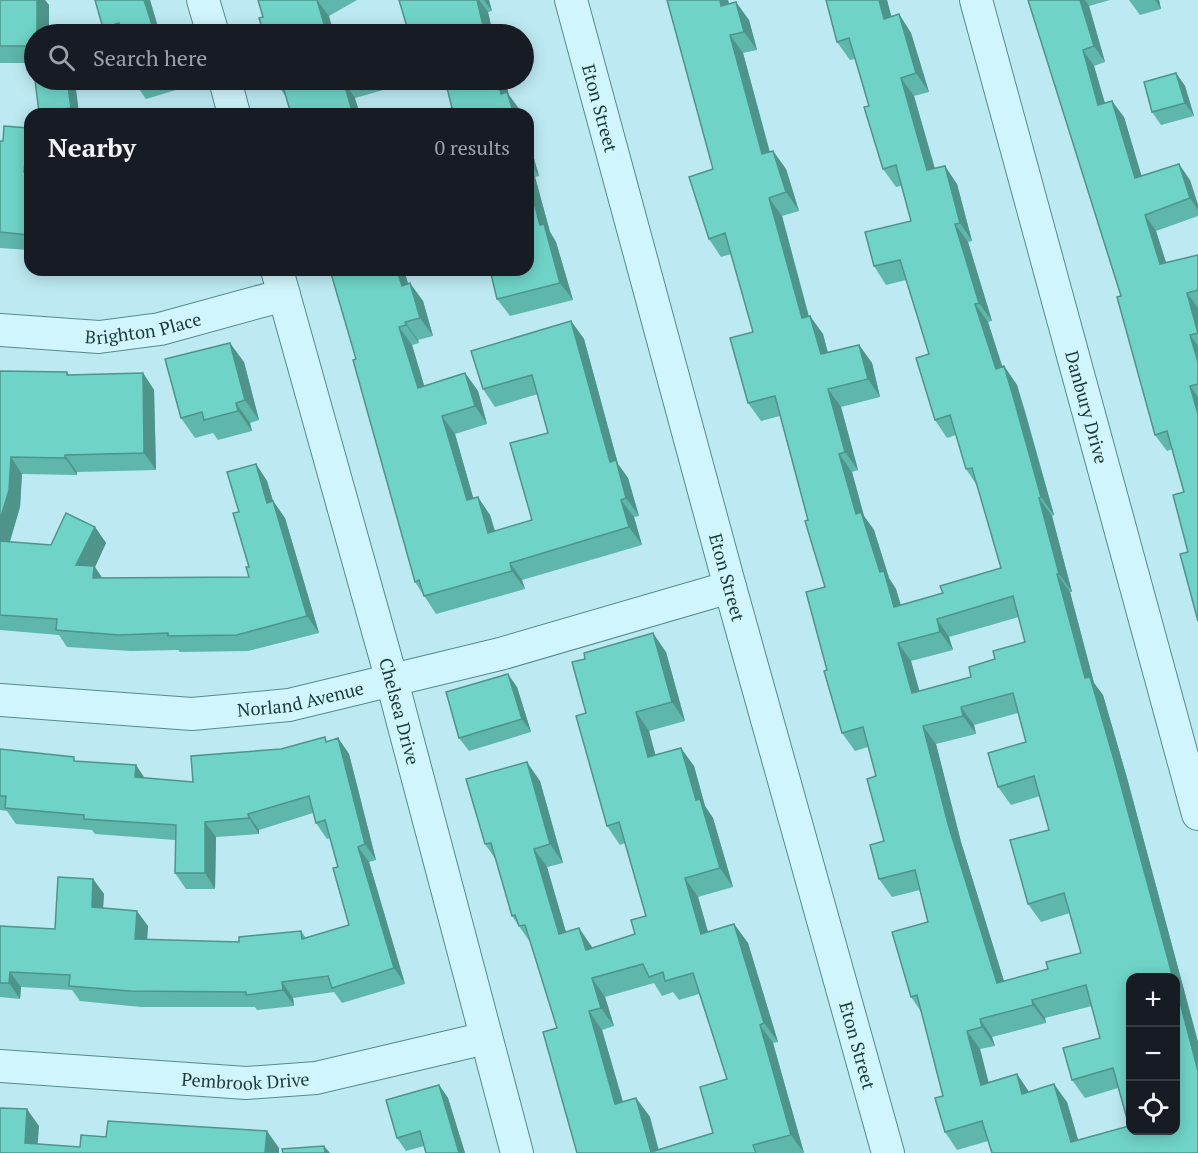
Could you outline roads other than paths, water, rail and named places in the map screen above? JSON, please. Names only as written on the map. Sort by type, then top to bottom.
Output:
[{"type":"street","points":[[203,0],[210,24]]},
{"type":"street","name":"Eton Street","points":[[571,0],[730,587],[888,1153]]},
{"type":"street","name":"Danbury Drive","points":[[976,0],[1198,814]]},
{"type":"street","points":[[228,90],[232,108]]},
{"type":"street","name":"Brighton Place","points":[[0,330],[99,337],[160,329],[280,283]]},
{"type":"street","name":"Chelsea Drive","points":[[280,283],[392,681],[517,1153]]},
{"type":"street","name":"Norland Avenue","points":[[0,700],[192,714],[289,705],[500,654],[730,587]]},
{"type":"street","name":"Pembrook Drive","points":[[0,1066],[246,1083],[316,1078],[486,1038]]}]
